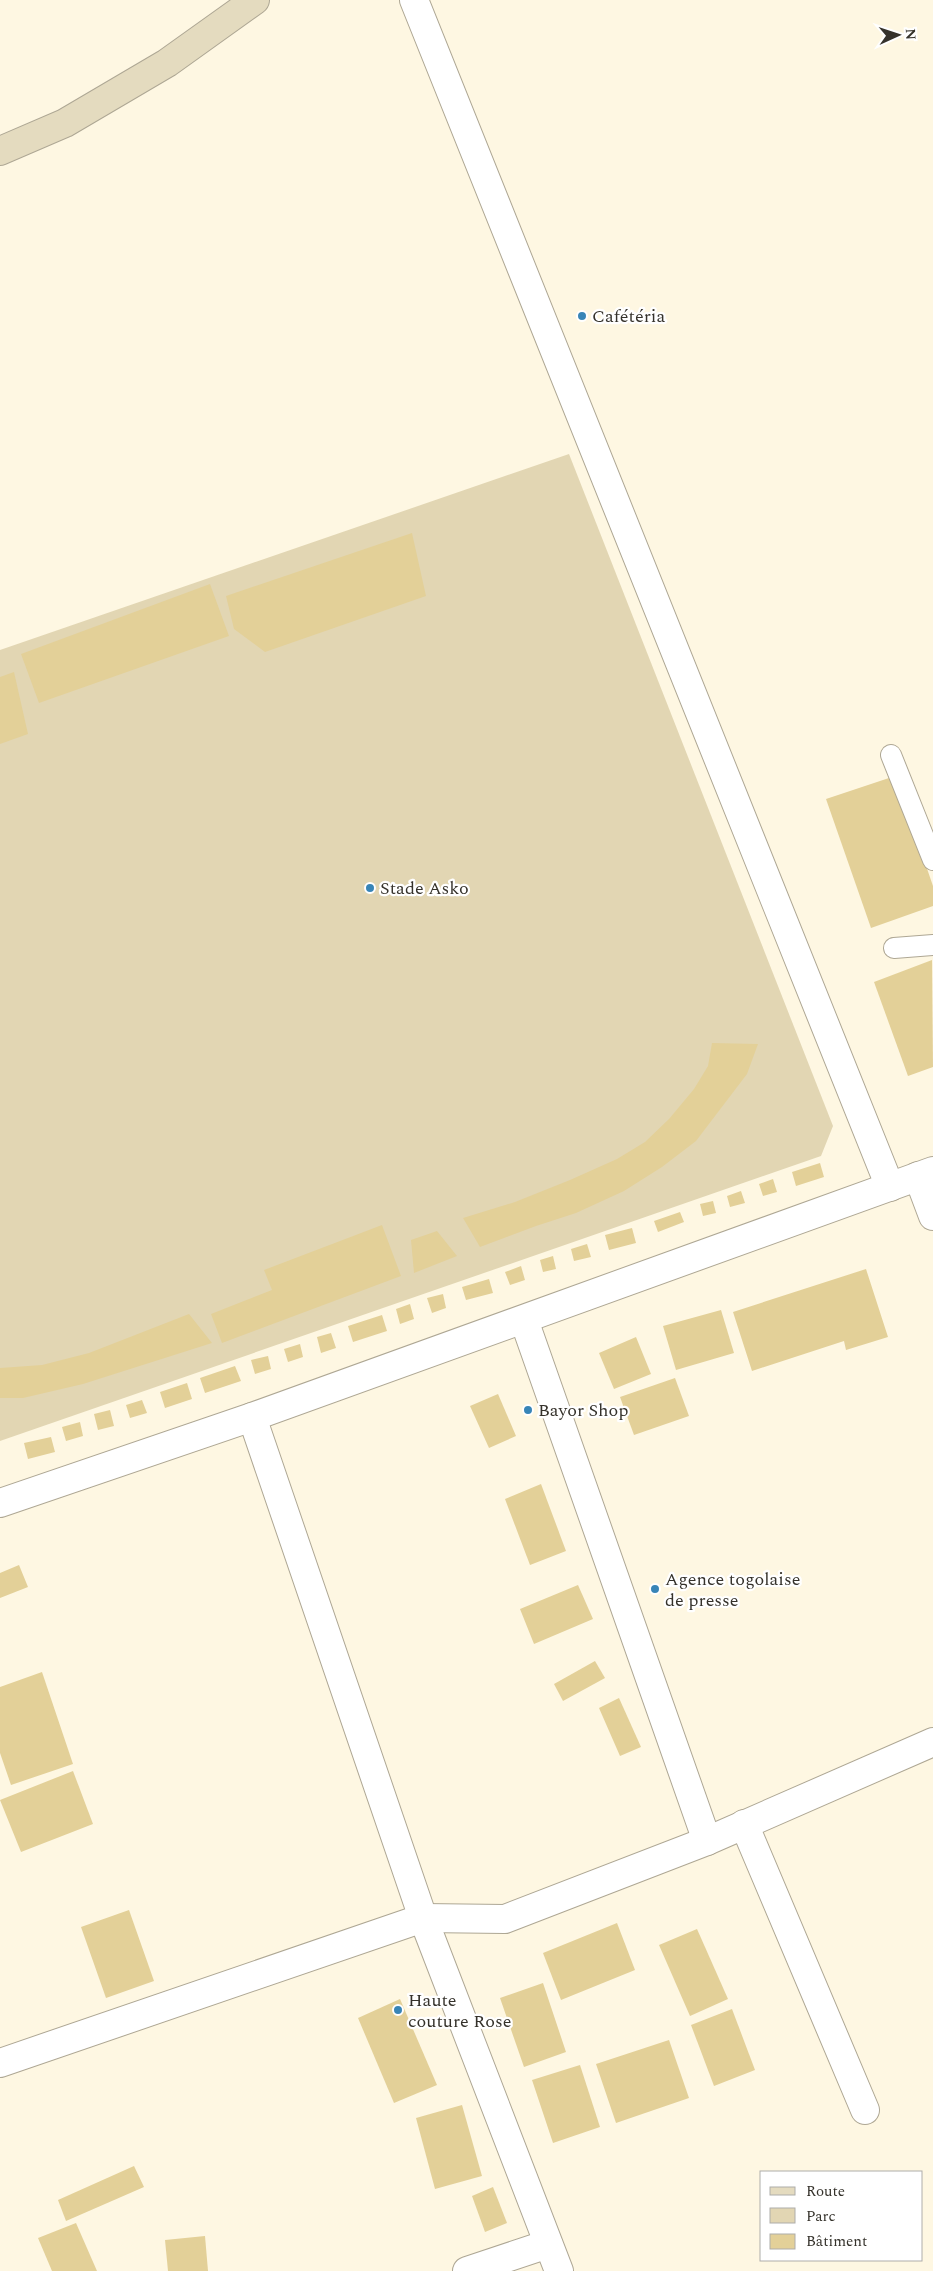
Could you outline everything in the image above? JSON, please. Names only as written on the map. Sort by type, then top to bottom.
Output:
[{"type":"main road","points":[[0,151],[65,123],[167,63],[255,0]]},
{"type":"street","points":[[414,0],[890,1187]]},
{"type":"street","points":[[0,1503],[252,1417],[926,1173],[933,1216]]},
{"type":"street","points":[[524,1320],[707,1841]]},
{"type":"street","points":[[252,1417],[423,1918],[559,2271]]},
{"type":"street","points":[[0,2063],[423,1918],[505,1918],[707,1841],[933,1742]]},
{"type":"street","points":[[744,1824],[865,2110]]},
{"type":"street","points":[[467,2271],[548,2244]]},
{"type":"lane","points":[[891,755],[933,860]]},
{"type":"lane","points":[[894,948],[933,945]]},
{"type":"green space","name":"Stade Asko","points":[[569,454],[833,1126],[821,1156],[0,1441],[0,650]]},
{"type":"building","points":[[412,533],[426,596],[265,652],[234,629],[226,596]]},
{"type":"building","points":[[210,584],[229,636],[39,703],[21,654]]},
{"type":"building","points":[[14,672],[28,734],[0,744],[0,677]]},
{"type":"building","points":[[895,776],[933,886],[933,906],[871,928],[826,799]]},
{"type":"building","points":[[932,960],[933,1067],[908,1076],[874,982]]},
{"type":"building","points":[[712,1043],[758,1044],[747,1074],[696,1141],[662,1167],[624,1191],[576,1213],[480,1247],[463,1218],[515,1202],[570,1180],[617,1159],[645,1142],[669,1119],[694,1089],[708,1066]]},
{"type":"building","points":[[820,1163],[824,1177],[796,1186],[792,1172]]},
{"type":"building","points":[[773,1179],[777,1192],[763,1196],[759,1184]]},
{"type":"building","points":[[741,1191],[745,1203],[730,1207],[727,1196]]},
{"type":"building","points":[[713,1201],[716,1213],[703,1216],[700,1204]]},
{"type":"building","points":[[680,1212],[684,1222],[658,1232],[654,1221]]},
{"type":"building","points":[[382,1225],[401,1276],[222,1343],[211,1314],[272,1290],[264,1270]]},
{"type":"building","points":[[632,1228],[636,1243],[609,1250],[605,1235]]},
{"type":"building","points":[[437,1231],[457,1256],[414,1273],[411,1240]]},
{"type":"building","points":[[587,1244],[591,1257],[574,1261],[571,1249]]},
{"type":"building","points":[[553,1256],[556,1269],[543,1272],[540,1260]]},
{"type":"building","points":[[521,1266],[525,1280],[510,1285],[505,1272]]},
{"type":"building","points":[[866,1269],[888,1337],[846,1350],[844,1341],[752,1371],[733,1312]]},
{"type":"building","points":[[489,1279],[493,1293],[466,1300],[462,1287]]},
{"type":"building","points":[[443,1294],[446,1308],[432,1313],[427,1298]]},
{"type":"building","points":[[410,1304],[414,1319],[400,1324],[396,1309]]},
{"type":"building","points":[[721,1310],[734,1353],[676,1370],[663,1326]]},
{"type":"building","points":[[189,1314],[212,1343],[83,1384],[23,1398],[0,1398],[0,1368],[42,1365],[89,1353]]},
{"type":"building","points":[[382,1315],[387,1331],[353,1342],[348,1326]]},
{"type":"building","points":[[331,1333],[336,1348],[321,1353],[317,1337]]},
{"type":"building","points":[[636,1337],[651,1374],[614,1389],[599,1353]]},
{"type":"building","points":[[300,1344],[303,1357],[288,1362],[284,1349]]},
{"type":"building","points":[[268,1356],[271,1369],[255,1374],[251,1360]]},
{"type":"building","points":[[235,1366],[241,1381],[205,1393],[200,1378]]},
{"type":"building","points":[[675,1378],[689,1416],[634,1435],[620,1397]]},
{"type":"building","points":[[187,1383],[192,1399],[165,1408],[160,1392]]},
{"type":"building","points":[[498,1394],[516,1436],[489,1448],[470,1406]]},
{"type":"building","points":[[142,1400],[147,1413],[130,1418],[126,1405]]},
{"type":"building","points":[[110,1410],[114,1426],[98,1430],[94,1414]]},
{"type":"building","points":[[80,1422],[83,1436],[66,1441],[62,1427]]},
{"type":"building","points":[[51,1437],[55,1452],[28,1459],[24,1443]]},
{"type":"building","points":[[541,1484],[566,1551],[530,1565],[505,1499]]},
{"type":"building","points":[[19,1565],[28,1587],[0,1598],[0,1573]]},
{"type":"building","points":[[578,1585],[593,1619],[534,1644],[520,1609]]},
{"type":"building","points":[[595,1661],[605,1678],[563,1701],[554,1684]]},
{"type":"building","points":[[42,1672],[73,1764],[11,1785],[0,1753],[0,1687]]},
{"type":"building","points":[[619,1698],[641,1747],[620,1756],[599,1708]]},
{"type":"building","points":[[73,1771],[93,1824],[21,1852],[0,1800]]},
{"type":"building","points":[[129,1910],[154,1981],[106,1998],[81,1927]]},
{"type":"building","points":[[617,1923],[635,1970],[561,2000],[543,1953]]},
{"type":"building","points":[[697,1929],[728,1999],[690,2016],[659,1945]]},
{"type":"building","points":[[543,1983],[566,2052],[524,2067],[500,1998]]},
{"type":"building","points":[[400,1999],[437,2085],[394,2103],[358,2018]]},
{"type":"building","points":[[732,2009],[755,2070],[714,2086],[691,2025]]},
{"type":"building","points":[[669,2040],[689,2098],[616,2123],[596,2064]]},
{"type":"building","points":[[580,2065],[600,2127],[553,2143],[532,2080]]},
{"type":"building","points":[[462,2105],[482,2176],[435,2189],[416,2118]]},
{"type":"building","points":[[134,2166],[144,2187],[66,2221],[58,2200]]},
{"type":"building","points":[[493,2187],[507,2223],[485,2232],[472,2196]]},
{"type":"building","points":[[76,2223],[97,2271],[52,2271],[38,2238]]},
{"type":"building","points":[[205,2236],[208,2271],[168,2271],[165,2240]]},
{"type":"place","name":"Cafétéria","points":[[582,316]]},
{"type":"place","name":"Stade Asko","points":[[370,888]]},
{"type":"place","name":"Bayor Shop","points":[[528,1410]]},
{"type":"place","name":"Agence togolaise de presse","points":[[655,1589]]},
{"type":"place","name":"Haute couture Rose","points":[[398,2010]]}]
